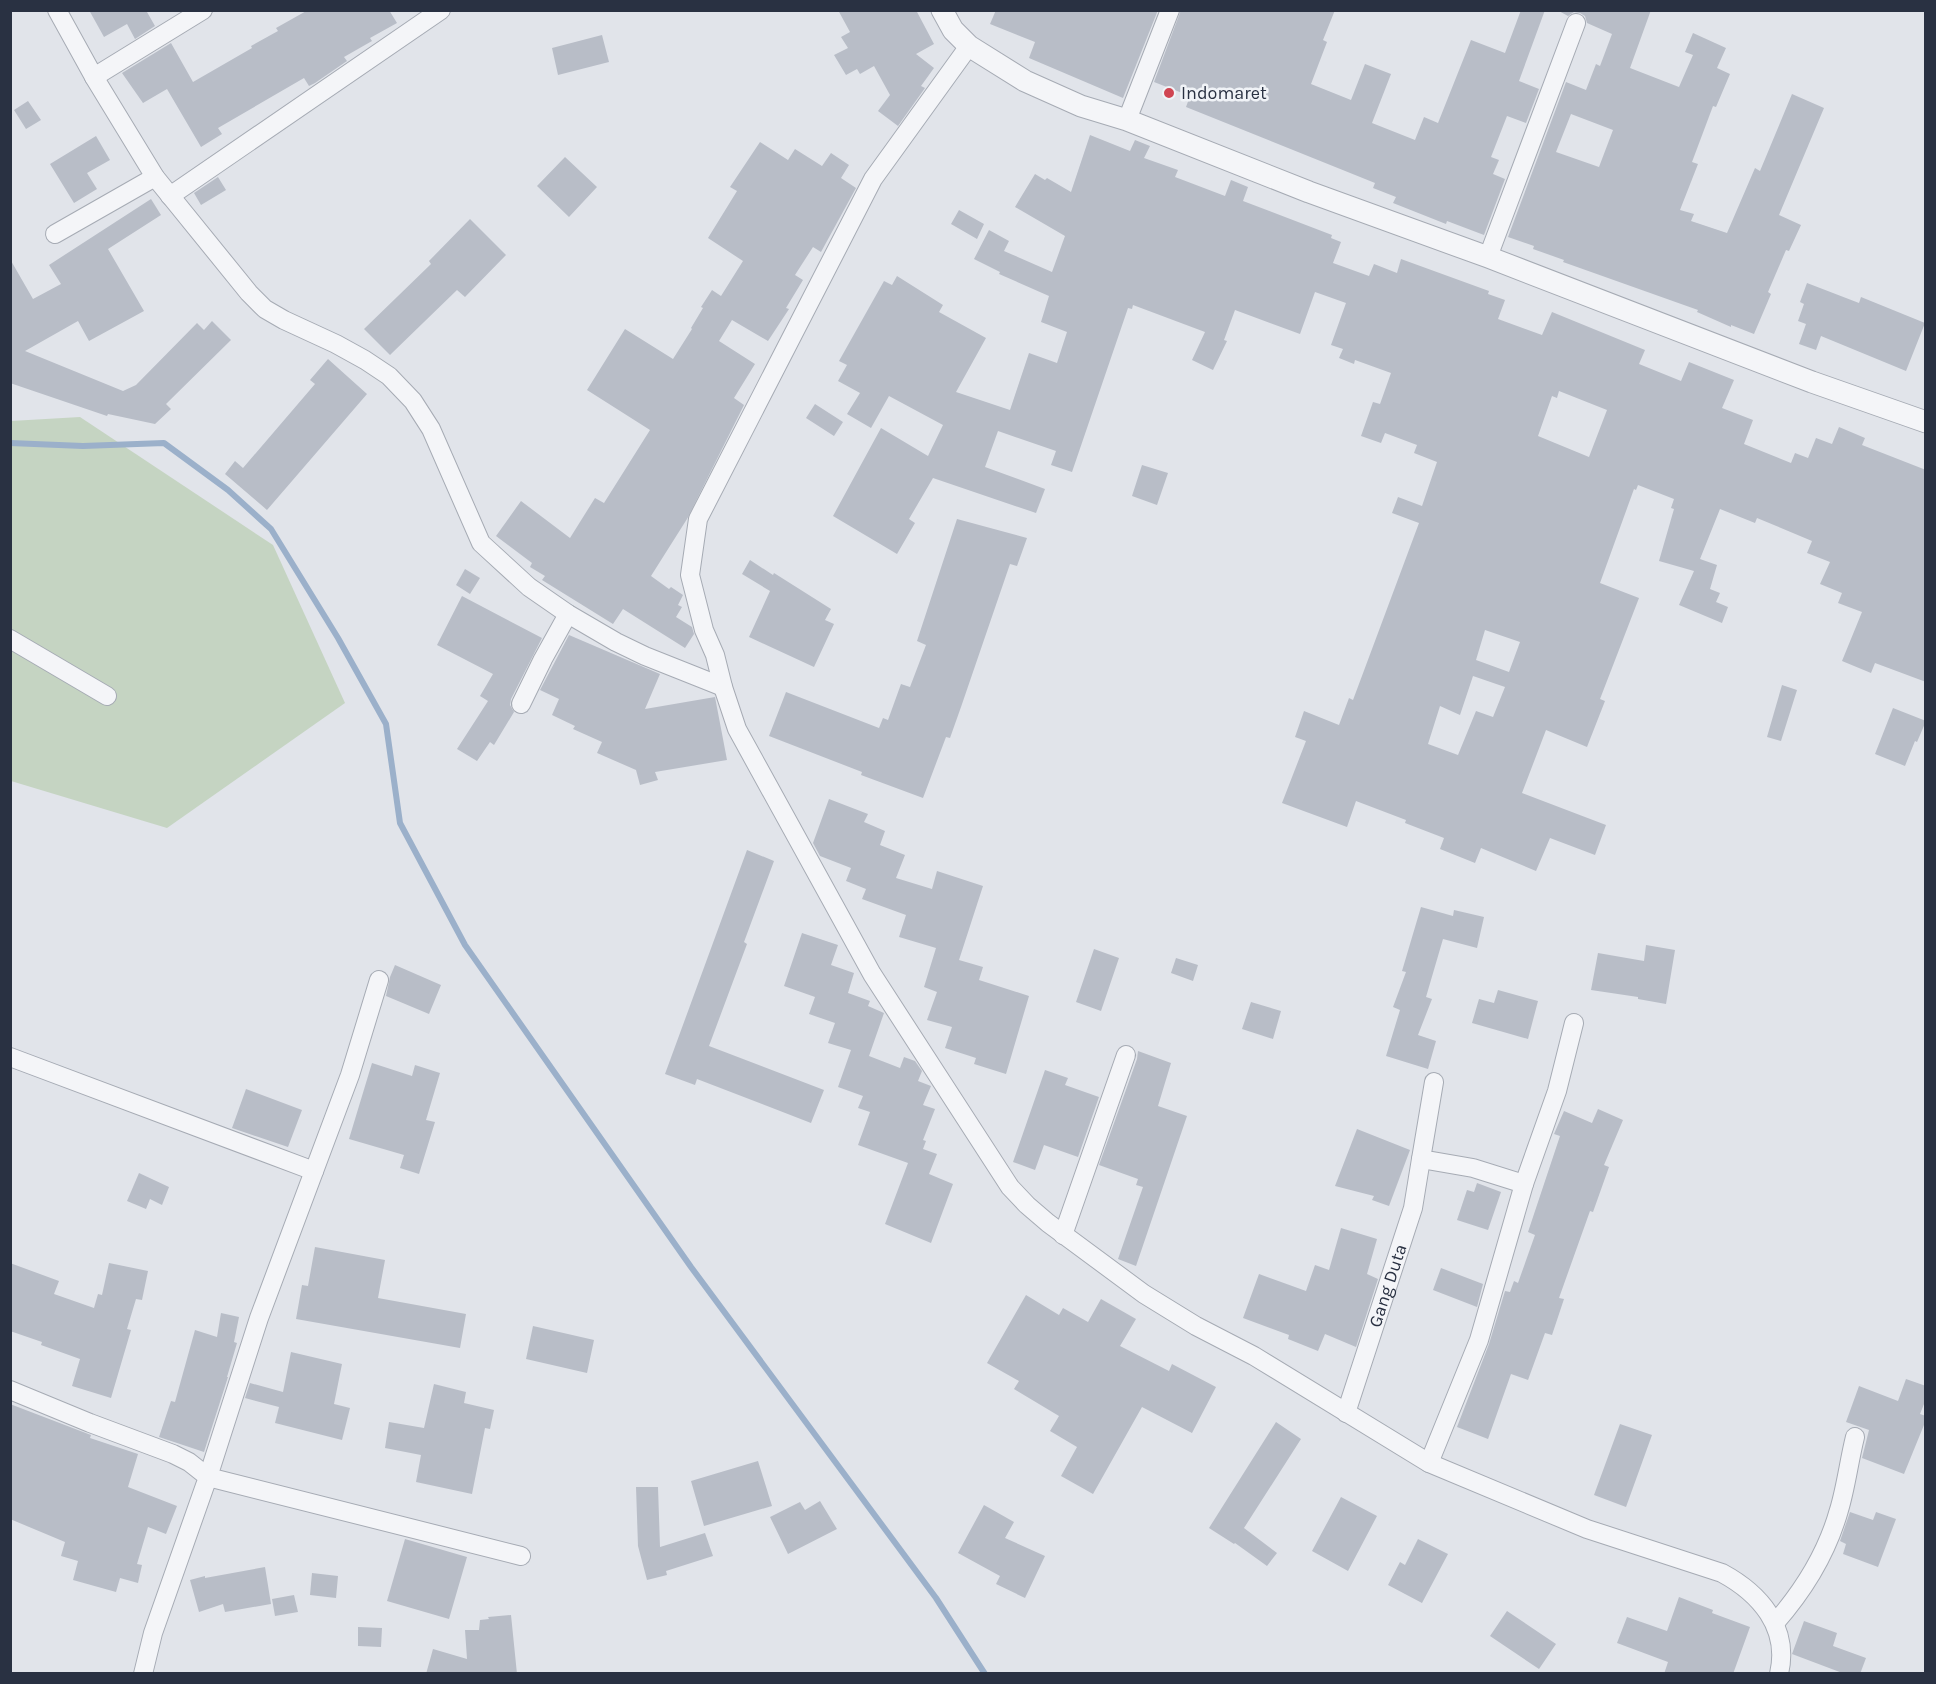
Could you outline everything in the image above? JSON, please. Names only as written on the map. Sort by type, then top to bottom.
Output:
[{"type":"street","points":[[57,10],[94,77],[155,177],[221,260],[265,309],[365,360],[389,376],[413,401],[431,429],[481,543],[529,587],[568,614],[645,656],[723,687]]},
{"type":"street","points":[[94,77],[203,10]]},
{"type":"street","points":[[170,196],[441,10]]},
{"type":"street","points":[[942,10],[954,30],[969,46],[1025,81],[1081,106],[1127,120],[1309,192],[1488,257],[1812,382],[1926,422]]},
{"type":"street","points":[[1127,120],[1170,10]]},
{"type":"street","points":[[1488,257],[1576,23]]},
{"type":"street","points":[[969,46],[873,179],[698,519],[690,575],[704,630],[715,655],[737,729],[872,974],[1010,1187],[1027,1205],[1063,1235],[1169,1310],[1254,1356],[1429,1463],[1587,1529],[1722,1573],[1740,1582],[1757,1597],[1775,1623],[1781,1667],[1779,1674]]},
{"type":"street","points":[[55,234],[155,177]]},
{"type":"street","points":[[521,704],[568,614]]},
{"type":"street","points":[[10,639],[107,696]]},
{"type":"street","points":[[143,1674],[153,1633],[208,1477],[259,1318],[350,1075],[379,980]]},
{"type":"street","points":[[1429,1463],[1479,1340],[1524,1184],[1557,1090],[1574,1023]]},
{"type":"street","points":[[1063,1235],[1126,1055]]},
{"type":"street","points":[[10,1057],[314,1171]]},
{"type":"street","name":"Gang Duta","points":[[1346,1413],[1413,1208],[1434,1082]]},
{"type":"street","points":[[1421,1159],[1473,1168],[1524,1184]]},
{"type":"street","points":[[10,1390],[173,1454],[189,1462],[208,1477],[521,1556]]},
{"type":"street","points":[[1775,1623],[1803,1588],[1831,1534],[1839,1510],[1855,1437]]},
{"type":"green space","points":[[80,417],[273,545],[345,703],[167,828],[11,781],[11,421]]},
{"type":"building","points":[[89,10],[150,10],[147,12],[155,26],[135,39],[127,24],[104,37]]},
{"type":"building","points":[[308,10],[389,10],[397,23],[370,38],[372,41],[344,57],[347,61],[315,83],[309,86],[304,78],[218,128],[222,134],[201,147],[167,89],[143,103],[122,73],[171,43],[193,82],[252,48],[251,46],[278,31],[276,28]]},
{"type":"building","points":[[838,10],[916,10],[934,44],[916,54],[934,68],[921,86],[925,88],[898,126],[878,111],[890,95],[874,66],[860,74],[857,69],[846,75],[834,55],[848,48],[841,37],[850,32]]},
{"type":"building","points":[[996,10],[1158,10],[1123,98],[1029,58],[1035,42],[990,24]]},
{"type":"building","points":[[1181,10],[1335,10],[1323,40],[1327,42],[1311,84],[1351,100],[1365,64],[1391,74],[1372,123],[1415,140],[1424,117],[1438,123],[1471,40],[1505,53],[1521,10],[1545,10],[1519,81],[1539,89],[1526,123],[1507,116],[1491,157],[1499,160],[1493,174],[1505,179],[1484,235],[1447,221],[1446,224],[1393,203],[1396,197],[1373,188],[1375,183],[1186,107],[1190,96],[1154,82]]},
{"type":"building","points":[[1557,10],[1651,10],[1630,68],[1679,87],[1693,55],[1685,52],[1693,33],[1726,48],[1717,68],[1730,74],[1716,107],[1713,106],[1692,162],[1698,164],[1680,210],[1694,214],[1691,221],[1727,233],[1755,168],[1760,171],[1792,94],[1824,108],[1779,215],[1801,225],[1789,251],[1786,250],[1768,292],[1771,294],[1754,334],[1731,325],[1731,327],[1697,312],[1698,310],[1563,262],[1564,260],[1533,249],[1534,246],[1508,237],[1566,82],[1586,90],[1596,64],[1600,66],[1612,34],[1587,23],[1585,16],[1580,13],[1574,12],[1568,16]],"holes":[[[1571,114],[1613,130],[1599,167],[1556,152]]]},
{"type":"building","points":[[602,35],[609,62],[558,75],[552,48]]},
{"type":"building","points":[[28,101],[41,120],[26,129],[14,110]]},
{"type":"building","points":[[1090,135],[1130,151],[1135,140],[1150,146],[1144,158],[1178,170],[1175,177],[1225,196],[1231,180],[1248,187],[1243,201],[1332,235],[1331,238],[1341,242],[1333,263],[1369,276],[1374,264],[1397,273],[1401,259],[1489,291],[1488,294],[1505,300],[1498,319],[1542,335],[1552,312],[1645,350],[1639,364],[1681,381],[1689,362],[1734,380],[1722,408],[1753,420],[1744,444],[1791,463],[1795,453],[1808,458],[1816,438],[1832,444],[1839,427],[1865,438],[1862,445],[1926,470],[1926,682],[1875,663],[1871,673],[1842,661],[1862,612],[1838,603],[1842,593],[1820,584],[1830,562],[1807,553],[1812,541],[1757,518],[1755,523],[1720,509],[1700,559],[1717,565],[1710,589],[1720,593],[1716,602],[1728,607],[1722,623],[1679,605],[1694,571],[1659,561],[1674,509],[1671,508],[1674,499],[1638,485],[1636,490],[1634,489],[1600,583],[1639,598],[1600,699],[1605,701],[1587,747],[1546,730],[1522,793],[1606,825],[1595,855],[1550,838],[1536,871],[1481,848],[1475,863],[1440,849],[1444,838],[1405,823],[1406,820],[1356,801],[1347,827],[1282,803],[1306,741],[1295,737],[1304,711],[1339,725],[1349,698],[1353,700],[1419,523],[1392,513],[1398,497],[1422,506],[1437,462],[1414,453],[1417,445],[1385,433],[1381,443],[1361,436],[1373,402],[1380,404],[1391,373],[1355,360],[1354,364],[1339,358],[1343,349],[1331,345],[1346,303],[1315,292],[1300,334],[1235,310],[1224,340],[1227,341],[1213,370],[1192,360],[1205,332],[1133,305],[1132,309],[1128,308],[1072,472],[1051,465],[1056,451],[998,431],[985,467],[1045,489],[1036,513],[933,478],[909,519],[915,523],[897,554],[833,516],[881,428],[928,456],[943,425],[889,396],[871,428],[847,414],[860,393],[838,381],[847,365],[839,361],[884,281],[892,285],[897,276],[943,305],[939,312],[986,338],[956,392],[1010,410],[1029,353],[1057,363],[1067,332],[1041,322],[1049,296],[999,274],[1000,272],[974,259],[989,230],[1009,241],[1004,251],[1052,272],[1065,236],[1015,207],[1035,174],[1071,192]],"holes":[[[1559,391],[1607,410],[1589,457],[1538,436],[1552,396],[1557,398]],[[1485,630],[1520,642],[1509,672],[1476,660]],[[1473,676],[1505,687],[1493,717],[1476,711],[1458,755],[1428,744],[1440,706],[1460,715]]]},
{"type":"building","points":[[96,136],[110,160],[87,173],[97,189],[74,203],[50,164]]},
{"type":"building","points":[[760,142],[788,160],[795,149],[822,166],[831,153],[849,165],[841,178],[856,188],[821,252],[813,247],[795,275],[803,280],[786,308],[789,309],[768,341],[732,320],[719,341],[755,364],[734,398],[744,405],[687,519],[651,576],[669,589],[671,587],[683,595],[678,605],[682,607],[676,617],[692,627],[694,634],[685,648],[623,609],[613,624],[542,580],[545,576],[530,567],[532,563],[496,536],[521,501],[570,538],[595,498],[604,503],[650,430],[587,390],[625,329],[673,359],[712,290],[721,296],[743,261],[708,238],[737,191],[730,187]]},
{"type":"building","points":[[565,157],[597,187],[569,217],[537,186]]},
{"type":"building","points":[[218,177],[226,190],[201,205],[194,193]]},
{"type":"building","points":[[151,199],[161,215],[108,249],[144,311],[89,341],[78,321],[25,351],[123,391],[136,385],[197,323],[204,330],[212,321],[231,340],[166,404],[171,409],[155,424],[108,414],[107,416],[10,383],[10,259],[33,299],[61,284],[49,265]]},
{"type":"building","points":[[959,210],[984,224],[977,239],[951,224]]},
{"type":"building","points":[[470,219],[506,255],[465,297],[457,290],[390,355],[364,329],[431,264],[429,261]]},
{"type":"building","points":[[1807,283],[1859,303],[1861,297],[1925,323],[1906,371],[1821,336],[1816,350],[1799,344],[1806,324],[1798,321],[1804,304],[1800,302]]},
{"type":"building","points":[[328,359],[367,394],[267,510],[225,474],[235,461],[243,468],[315,384],[310,380]]},
{"type":"building","points":[[815,404],[843,422],[834,436],[806,418]]},
{"type":"building","points":[[1142,465],[1168,473],[1157,505],[1132,496]]},
{"type":"building","points":[[957,519],[1027,538],[1017,566],[1010,564],[950,738],[946,737],[923,798],[861,775],[862,772],[769,736],[786,692],[879,728],[883,718],[888,720],[901,684],[910,687],[926,645],[917,641]]},
{"type":"building","points":[[750,560],[831,609],[825,620],[834,624],[814,667],[749,637],[770,591],[742,574]]},
{"type":"building","points":[[465,569],[480,578],[470,594],[456,585]]},
{"type":"building","points":[[462,596],[542,638],[511,699],[510,705],[514,712],[494,745],[490,742],[477,761],[457,749],[488,701],[480,696],[493,674],[437,645]]},
{"type":"building","points":[[569,635],[660,674],[645,709],[715,697],[727,760],[655,772],[658,780],[640,785],[636,770],[597,753],[602,742],[573,729],[575,726],[552,715],[559,699],[540,690]]},
{"type":"building","points":[[1782,685],[1797,690],[1781,741],[1767,737]]},
{"type":"building","points":[[1893,708],[1926,721],[1905,766],[1875,754]]},
{"type":"building","points":[[829,799],[868,814],[864,822],[885,831],[880,845],[905,855],[896,878],[932,889],[937,871],[983,886],[959,960],[983,967],[979,980],[1029,996],[1006,1074],[974,1064],[976,1058],[945,1048],[952,1027],[927,1020],[937,992],[924,987],[936,948],[899,937],[906,915],[862,899],[866,889],[846,881],[851,868],[820,856],[813,843]]},
{"type":"building","points":[[747,850],[774,861],[744,942],[747,944],[709,1046],[824,1090],[811,1123],[697,1079],[695,1085],[665,1074]]},
{"type":"building","points":[[1421,907],[1453,916],[1454,910],[1484,917],[1477,948],[1443,939],[1426,997],[1432,999],[1418,1035],[1436,1041],[1428,1069],[1386,1056],[1400,1010],[1393,1007],[1406,972],[1402,971]]},
{"type":"building","points":[[802,933],[838,945],[831,965],[854,973],[848,993],[870,1001],[868,1006],[884,1013],[869,1056],[900,1068],[904,1057],[915,1061],[922,1071],[918,1081],[931,1086],[923,1105],[935,1109],[923,1140],[926,1141],[923,1149],[937,1154],[929,1174],[953,1184],[931,1243],[885,1224],[908,1163],[858,1145],[870,1112],[858,1108],[863,1096],[838,1087],[851,1050],[828,1043],[835,1023],[809,1014],[815,997],[784,986]]},
{"type":"building","points":[[1646,945],[1675,950],[1666,1004],[1591,990],[1598,953],[1644,961]]},
{"type":"building","points":[[1094,949],[1119,958],[1101,1011],[1076,1002]]},
{"type":"building","points":[[1176,958],[1198,965],[1193,981],[1171,973]]},
{"type":"building","points":[[395,965],[441,985],[429,1014],[386,996]]},
{"type":"building","points":[[1498,990],[1538,1001],[1528,1039],[1472,1023],[1479,999],[1494,1003]]},
{"type":"building","points":[[1251,1002],[1281,1011],[1273,1039],[1242,1029]]},
{"type":"building","points":[[1138,1051],[1171,1063],[1158,1106],[1187,1116],[1136,1266],[1118,1259],[1143,1187],[1136,1185],[1138,1179],[1099,1165]]},
{"type":"building","points":[[372,1063],[412,1076],[415,1065],[440,1073],[426,1120],[435,1122],[419,1174],[400,1168],[404,1155],[349,1139]]},
{"type":"building","points":[[1045,1070],[1068,1078],[1065,1085],[1099,1097],[1078,1157],[1044,1145],[1035,1170],[1013,1162]]},
{"type":"building","points":[[246,1089],[302,1110],[288,1147],[232,1128]]},
{"type":"building","points":[[1598,1109],[1623,1120],[1604,1165],[1609,1167],[1593,1212],[1590,1211],[1559,1298],[1564,1299],[1552,1335],[1545,1333],[1528,1380],[1511,1374],[1488,1439],[1457,1427],[1489,1344],[1505,1291],[1510,1292],[1514,1281],[1518,1283],[1535,1235],[1528,1232],[1560,1136],[1554,1134],[1564,1111],[1592,1123]]},
{"type":"building","points":[[1357,1129],[1410,1150],[1389,1206],[1372,1200],[1374,1196],[1335,1186]]},
{"type":"building","points":[[139,1173],[169,1187],[162,1205],[150,1199],[146,1209],[127,1201]]},
{"type":"building","points":[[1477,1183],[1501,1192],[1488,1230],[1457,1220],[1467,1190],[1474,1192]]},
{"type":"building","points":[[1341,1228],[1377,1239],[1367,1274],[1378,1279],[1356,1347],[1325,1334],[1318,1351],[1288,1339],[1289,1335],[1243,1318],[1259,1274],[1306,1291],[1315,1265],[1329,1270]]},
{"type":"building","points":[[315,1247],[385,1260],[378,1298],[466,1314],[460,1348],[296,1319],[302,1285],[308,1286]]},
{"type":"building","points":[[10,1263],[59,1281],[54,1294],[94,1308],[98,1294],[102,1295],[109,1263],[148,1271],[142,1300],[136,1299],[127,1329],[131,1330],[111,1398],[72,1386],[80,1359],[10,1331]]},
{"type":"building","points":[[1441,1268],[1483,1284],[1477,1307],[1433,1290]]},
{"type":"building","points":[[1026,1295],[1059,1315],[1063,1308],[1088,1322],[1101,1299],[1136,1319],[1120,1346],[1169,1371],[1172,1364],[1216,1387],[1192,1433],[1142,1407],[1093,1494],[1061,1476],[1077,1447],[1050,1431],[1059,1416],[1014,1389],[1019,1381],[987,1363]]},
{"type":"building","points":[[221,1313],[239,1317],[234,1342],[237,1343],[204,1452],[159,1437],[171,1401],[175,1402],[195,1330],[217,1337]]},
{"type":"building","points":[[533,1326],[594,1340],[587,1373],[526,1359]]},
{"type":"building","points":[[291,1352],[342,1364],[334,1404],[350,1408],[342,1440],[275,1423],[279,1407],[245,1398],[250,1383],[283,1392]]},
{"type":"building","points":[[1906,1379],[1926,1386],[1926,1399],[1920,1414],[1926,1416],[1926,1420],[1904,1474],[1862,1458],[1869,1430],[1846,1422],[1859,1386],[1898,1401]]},
{"type":"building","points":[[434,1384],[466,1392],[464,1403],[494,1410],[490,1429],[485,1428],[472,1494],[416,1482],[421,1455],[385,1448],[389,1422],[424,1428]]},
{"type":"building","points":[[10,1404],[91,1435],[90,1438],[138,1454],[128,1487],[177,1506],[166,1534],[148,1527],[137,1564],[142,1565],[138,1583],[120,1578],[116,1592],[73,1580],[78,1561],[61,1556],[65,1542],[10,1519]]},
{"type":"building","points":[[1276,1422],[1301,1439],[1244,1528],[1277,1553],[1267,1566],[1209,1528]]},
{"type":"building","points":[[1620,1424],[1652,1435],[1626,1507],[1594,1495]]},
{"type":"building","points":[[758,1461],[772,1506],[704,1526],[691,1481]]},
{"type":"building","points":[[636,1487],[658,1487],[660,1547],[705,1533],[713,1556],[666,1571],[667,1575],[647,1580],[638,1546]]},
{"type":"building","points":[[1341,1497],[1377,1516],[1348,1571],[1312,1551]]},
{"type":"building","points":[[820,1501],[837,1529],[788,1554],[770,1517],[800,1502],[805,1510]]},
{"type":"building","points":[[984,1505],[1014,1522],[1005,1538],[1045,1556],[1025,1598],[996,1584],[1000,1576],[958,1553]]},
{"type":"building","points":[[1850,1512],[1873,1520],[1876,1512],[1896,1519],[1878,1567],[1843,1554],[1846,1544],[1840,1541]]},
{"type":"building","points":[[405,1539],[467,1557],[449,1619],[387,1601]]},
{"type":"building","points":[[1418,1539],[1448,1554],[1422,1603],[1388,1585],[1400,1562],[1405,1565]]},
{"type":"building","points":[[265,1567],[271,1604],[225,1612],[223,1604],[199,1612],[190,1580]]},
{"type":"building","points":[[312,1573],[338,1576],[336,1598],[310,1595]]},
{"type":"building","points":[[294,1595],[298,1612],[275,1616],[272,1599]]},
{"type":"building","points":[[1679,1597],[1713,1610],[1712,1613],[1750,1627],[1733,1674],[1664,1674],[1668,1662],[1617,1643],[1627,1617],[1667,1631]]},
{"type":"building","points":[[1507,1611],[1556,1644],[1539,1669],[1490,1636]]},
{"type":"building","points":[[511,1615],[517,1674],[426,1674],[433,1649],[467,1659],[465,1630],[479,1630],[480,1620],[489,1619],[488,1617]]},
{"type":"building","points":[[1804,1621],[1837,1633],[1833,1646],[1866,1658],[1860,1674],[1845,1674],[1792,1654]]},
{"type":"building","points":[[358,1627],[382,1628],[381,1647],[358,1646]]},
{"type":"waterway","points":[[10,443],[83,446],[164,443],[228,490],[271,529],[338,638],[386,724],[400,823],[465,945],[691,1267],[936,1598],[985,1674]]},
{"type":"place","name":"Indomaret","points":[[1169,93]]}]
